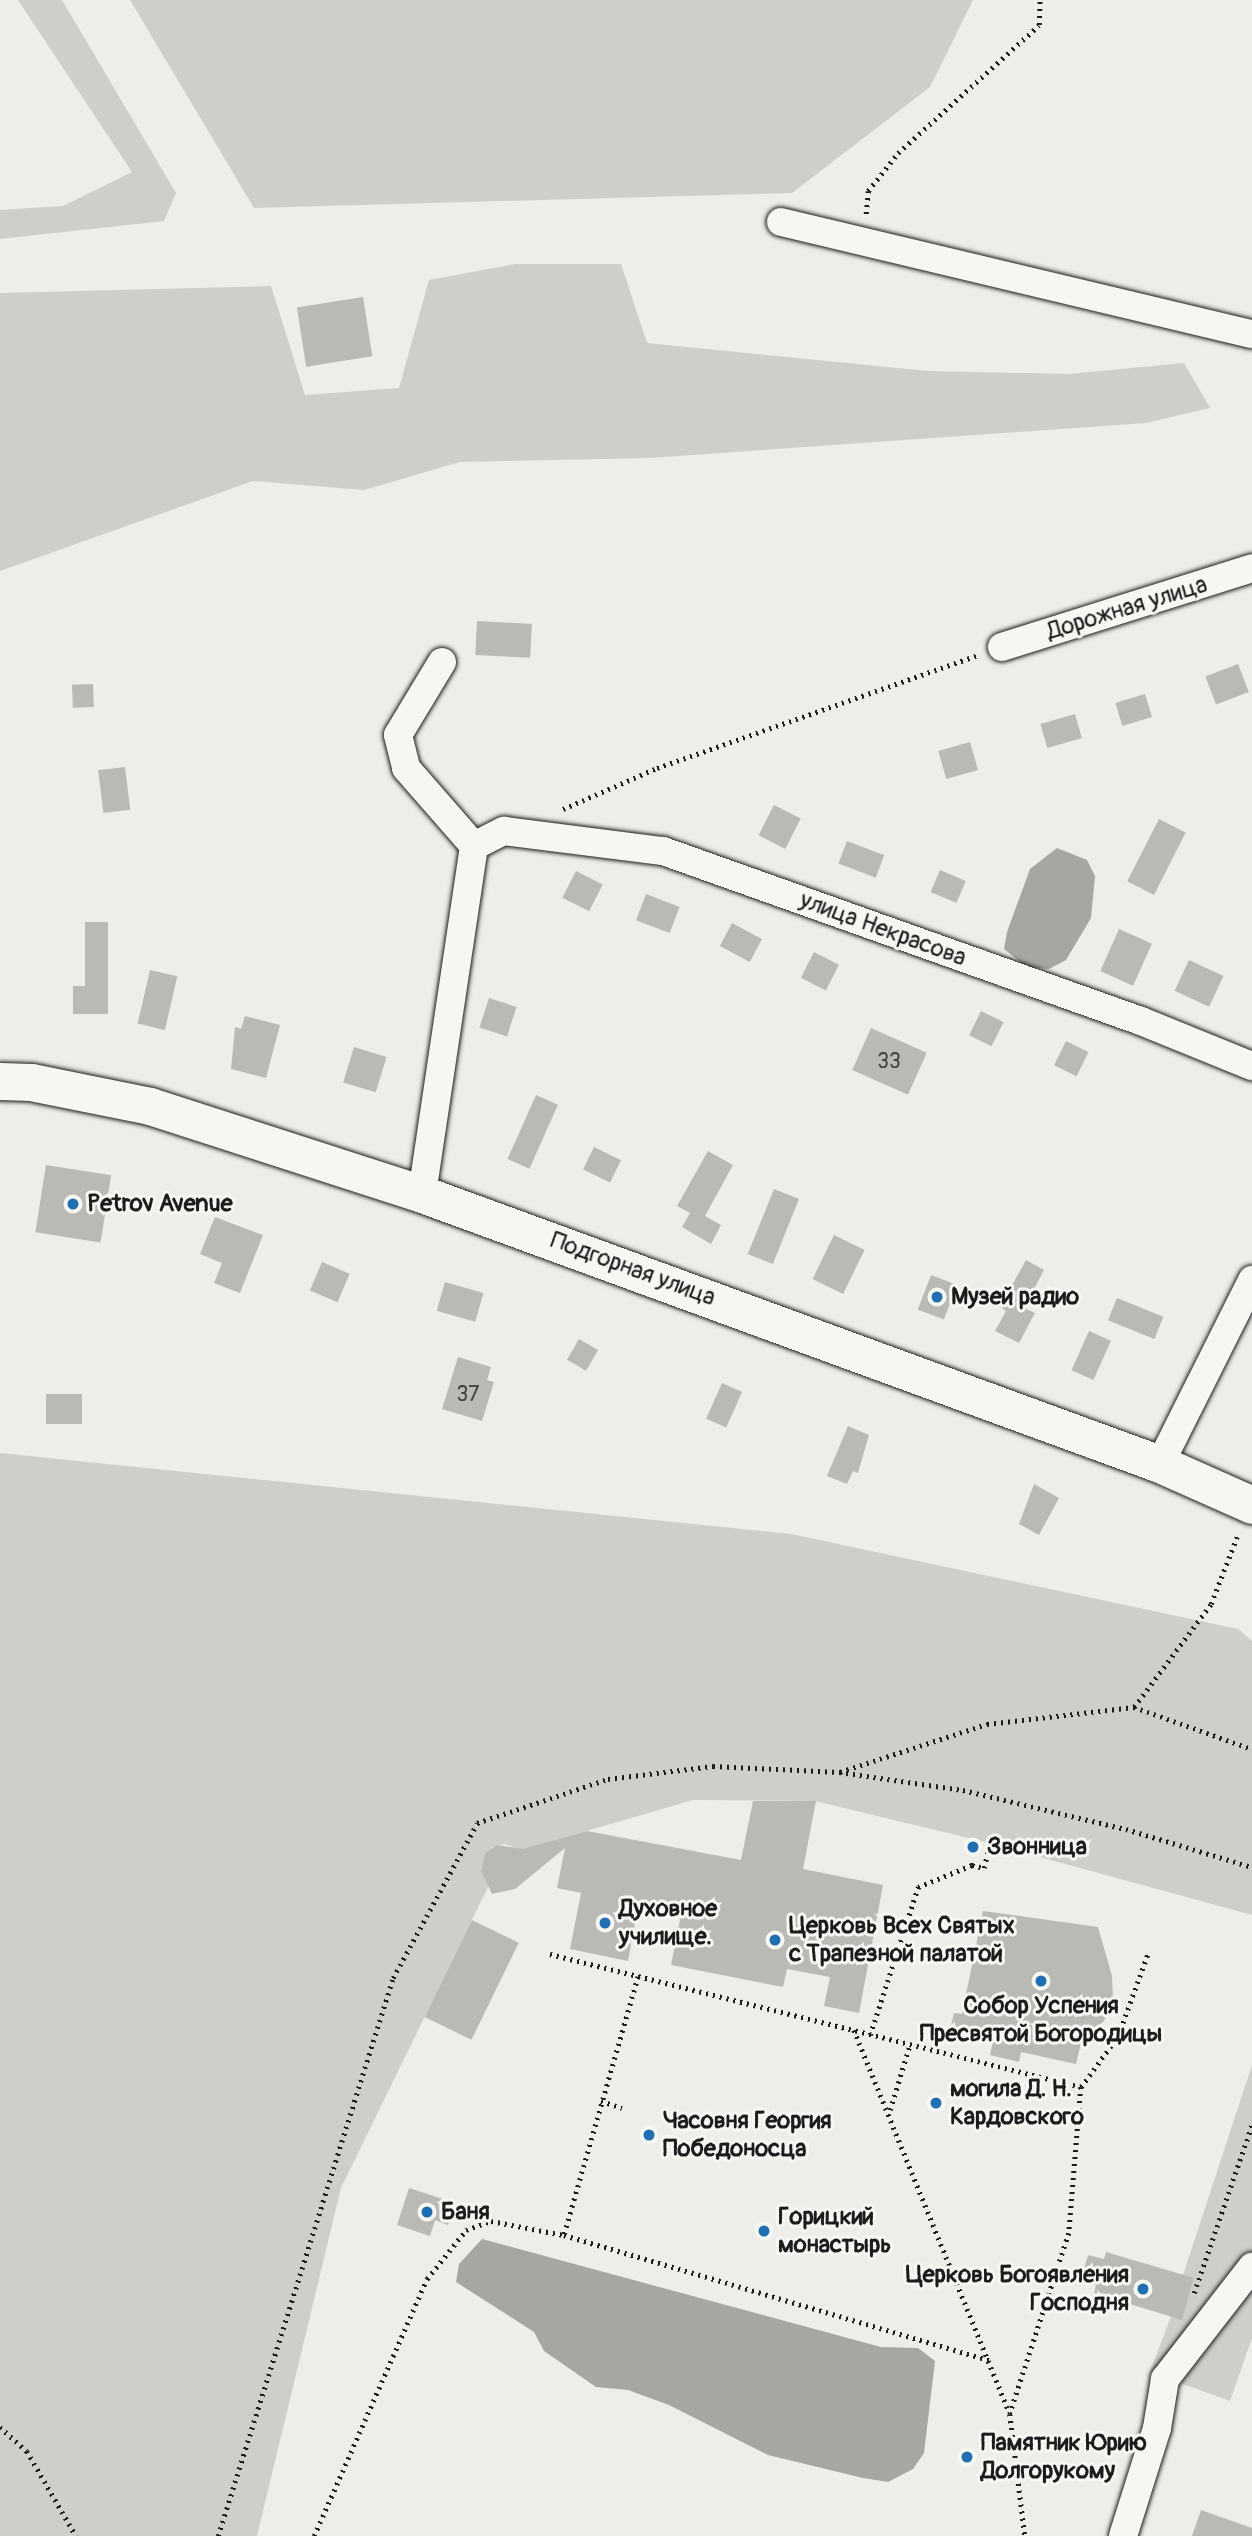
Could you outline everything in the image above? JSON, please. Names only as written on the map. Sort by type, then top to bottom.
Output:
[{"type":"main road","name":"Подгорная улица","points":[[0,1081],[31,1082],[150,1106],[422,1194],[1160,1464],[1251,1504]]},
{"type":"street","points":[[781,222],[1252,334]]},
{"type":"street","name":"Дорожная улица","points":[[1002,647],[1252,568]]},
{"type":"street","points":[[422,1194],[474,846],[407,768],[398,735],[442,662]]},
{"type":"street","name":"улица Некрасова","points":[[474,846],[504,831],[663,851],[1141,1021],[1252,1066]]},
{"type":"street","points":[[1160,1464],[1252,1280]]},
{"type":"street","points":[[1123,2536],[1157,2428],[1165,2379],[1252,2267]]},
{"type":"path","points":[[895,249],[866,216],[868,191],[898,153],[1039,25],[1040,0]]},
{"type":"path","points":[[555,812],[657,768],[1002,647]]},
{"type":"path","points":[[1134,1707],[1211,1604],[1251,1504]]},
{"type":"path","points":[[839,1772],[987,1724],[1134,1707],[1252,1749]]},
{"type":"path","points":[[218,2536],[393,1978],[477,1823],[608,1779],[713,1766],[839,1772],[962,1790],[1126,1829],[1252,1867]]},
{"type":"path","points":[[870,2035],[918,1887],[973,1862],[984,1868],[988,1852]]},
{"type":"path","points":[[1010,2414],[1069,2233],[1082,2087],[1118,2036],[1148,1953]]},
{"type":"path","points":[[550,1955],[1082,2087]]},
{"type":"path","points":[[564,2235],[638,1976]]},
{"type":"path","points":[[854,2030],[890,2110],[1010,2414],[1025,2536]]},
{"type":"path","points":[[890,2110],[910,2044]]},
{"type":"path","points":[[601,2101],[622,2108]]},
{"type":"path","points":[[1191,2303],[1252,2125]]},
{"type":"path","points":[[314,2536],[426,2278],[466,2230],[491,2221],[564,2235],[989,2360]]},
{"type":"path","points":[[0,2427],[27,2451],[76,2536]]},
{"type":"shaded area","points":[[18,0],[62,0],[176,193],[164,221],[0,239],[0,210],[63,206],[132,172]]},
{"type":"shaded area","points":[[130,0],[973,0],[930,87],[792,193],[254,208]]},
{"type":"shaded area","points":[[515,264],[621,264],[647,343],[928,371],[1069,374],[1184,363],[1210,408],[1146,423],[649,458],[460,462],[364,490],[253,481],[0,571],[0,293],[271,286],[305,395],[399,388],[429,280]]},
{"type":"shaded area","points":[[1057,848],[1087,860],[1095,876],[1091,918],[1066,960],[1049,969],[1027,967],[1004,949],[1007,932],[1030,869]]},
{"type":"shaded area","points":[[0,1453],[791,1534],[1238,1629],[1252,1641],[1252,1915],[985,1842],[815,1801],[693,1800],[521,1850],[505,1844],[492,1847],[481,1868],[489,1885],[341,2188],[257,2536],[0,2536]]},
{"type":"shaded area","points":[[1252,2065],[1252,2338],[1230,2401],[1150,2372],[1171,2316],[1182,2319],[1194,2278],[1183,2275]]},
{"type":"shaded area","points":[[482,2239],[881,2347],[918,2348],[935,2361],[924,2453],[913,2469],[888,2482],[863,2478],[768,2455],[669,2405],[628,2390],[596,2387],[544,2351],[534,2332],[456,2282],[459,2264]]},
{"type":"building","points":[[363,297],[372,356],[306,367],[297,307]]},
{"type":"building","points":[[477,621],[532,624],[530,658],[475,655]]},
{"type":"building","points":[[1238,664],[1249,692],[1216,705],[1205,677]]},
{"type":"building","points":[[93,684],[94,707],[73,708],[72,685]]},
{"type":"building","points":[[1145,694],[1152,717],[1122,726],[1115,703]]},
{"type":"building","points":[[1075,714],[1082,738],[1047,748],[1040,724]]},
{"type":"building","points":[[970,742],[978,770],[946,779],[938,751]]},
{"type":"building","points":[[125,767],[130,810],[103,813],[98,770]]},
{"type":"building","points":[[774,805],[801,819],[785,849],[759,835]]},
{"type":"building","points":[[1159,819],[1186,833],[1154,895],[1127,881]]},
{"type":"building","points":[[847,841],[884,855],[876,878],[838,863]]},
{"type":"building","points":[[940,870],[966,881],[956,903],[931,892]]},
{"type":"building","points":[[576,871],[603,885],[589,911],[562,898]]},
{"type":"building","points":[[646,894],[680,907],[670,933],[636,920]]},
{"type":"building","points":[[85,922],[108,922],[108,1014],[73,1014],[73,986],[85,986]]},
{"type":"building","points":[[732,923],[762,939],[750,962],[720,946]]},
{"type":"building","points":[[1119,929],[1152,944],[1133,986],[1100,971]]},
{"type":"building","points":[[814,952],[839,965],[826,991],[801,978]]},
{"type":"building","points":[[1189,960],[1223,976],[1209,1007],[1175,991]]},
{"type":"building","points":[[150,970],[177,976],[165,1030],[138,1024]]},
{"type":"building","points":[[489,998],[517,1007],[507,1036],[479,1027]]},
{"type":"building","points":[[981,1011],[1003,1022],[992,1046],[969,1035]]},
{"type":"building","points":[[245,1016],[280,1025],[266,1078],[231,1069],[235,1027],[241,1029]]},
{"type":"building","points":[[871,1028],[927,1053],[908,1095],[852,1070]]},
{"type":"building","points":[[1066,1041],[1088,1052],[1077,1076],[1054,1065]]},
{"type":"building","points":[[354,1047],[387,1057],[376,1092],[343,1082]]},
{"type":"building","points":[[536,1095],[558,1105],[529,1169],[508,1159]]},
{"type":"building","points":[[594,1147],[621,1160],[610,1183],[583,1169]]},
{"type":"building","points":[[708,1151],[733,1165],[705,1216],[721,1225],[711,1244],[682,1227],[690,1213],[677,1206]]},
{"type":"building","name":"Petrov Avenue","points":[[46,1165],[111,1175],[101,1242],[35,1232]]},
{"type":"building","points":[[774,1189],[799,1199],[773,1264],[748,1254]]},
{"type":"building","points":[[215,1217],[263,1235],[240,1293],[214,1283],[222,1263],[200,1254]]},
{"type":"building","points":[[834,1235],[865,1250],[843,1294],[813,1279]]},
{"type":"building","points":[[1026,1260],[1044,1270],[1024,1308],[1035,1313],[1019,1343],[995,1331],[1006,1311],[1000,1307]]},
{"type":"building","points":[[322,1262],[350,1274],[338,1302],[310,1291]]},
{"type":"building","name":"Музей радио","points":[[931,1275],[957,1285],[944,1320],[918,1310]]},
{"type":"building","points":[[445,1282],[483,1293],[475,1322],[437,1311]]},
{"type":"building","points":[[1117,1298],[1163,1317],[1154,1339],[1108,1320]]},
{"type":"building","points":[[1089,1331],[1111,1341],[1093,1380],[1072,1370]]},
{"type":"building","points":[[579,1339],[598,1350],[586,1371],[567,1360]]},
{"type":"building","points":[[458,1357],[491,1367],[487,1380],[494,1382],[482,1421],[442,1409]]},
{"type":"building","points":[[722,1383],[742,1392],[726,1428],[706,1419]]},
{"type":"building","points":[[46,1394],[82,1394],[82,1424],[46,1424]]},
{"type":"building","points":[[848,1426],[869,1435],[858,1473],[853,1471],[847,1484],[827,1476]]},
{"type":"building","points":[[1034,1484],[1059,1498],[1039,1535],[1019,1524]]},
{"type":"building","name":"Церковь Всех Святых с Трапезной палатой","points":[[753,1801],[816,1801],[803,1869],[883,1885],[859,2013],[824,2006],[830,1977],[787,1969],[783,1987],[671,1965],[681,1915],[638,1907],[628,1961],[570,1949],[581,1893],[557,1888],[565,1848],[515,1889],[492,1894],[481,1871],[485,1854],[496,1845],[523,1849],[587,1831],[741,1860]]},
{"type":"building","name":"Собор Успения Пресвятой Богородицы","points":[[983,1911],[1098,1927],[1112,1976],[1113,1998],[1104,2021],[1082,2039],[1076,2064],[1021,2052],[1019,2062],[990,2055],[993,2042],[949,2034],[954,2013],[962,2014]]},
{"type":"building","points":[[472,1920],[519,1943],[471,2040],[425,2017]]},
{"type":"building","name":"Баня","points":[[409,2188],[455,2203],[448,2225],[435,2220],[430,2236],[397,2225]]},
{"type":"building","name":"Церковь Богоявления Господня","points":[[1106,2252],[1194,2278],[1182,2320],[1094,2293],[1096,2285],[1081,2280],[1088,2255],[1104,2259]]},
{"type":"building","points":[[1201,2510],[1252,2528],[1252,2536],[1192,2536]]},
{"type":"place","name":"Petrov Avenue","points":[[73,1204]]},
{"type":"place","name":"Музей радио","points":[[937,1297]]},
{"type":"place","name":"Звонница","points":[[973,1847]]},
{"type":"place","name":"Духовное училище.","points":[[605,1923]]},
{"type":"place","name":"Церковь Всех Святых с Трапезной палатой","points":[[775,1940]]},
{"type":"place","name":"Собор Успения Пресвятой Богородицы","points":[[1041,1981]]},
{"type":"place","name":"могила Д. Н. Кардовского","points":[[936,2103]]},
{"type":"place","name":"Часовня Георгия Победоносца","points":[[649,2135]]},
{"type":"place","name":"Баня","points":[[427,2212]]},
{"type":"place","name":"Горицкий монастырь","points":[[764,2231]]},
{"type":"place","name":"Церковь Богоявления Господня","points":[[1143,2289]]},
{"type":"place","name":"Памятник Юрию Долгорукому","points":[[967,2457]]}]
